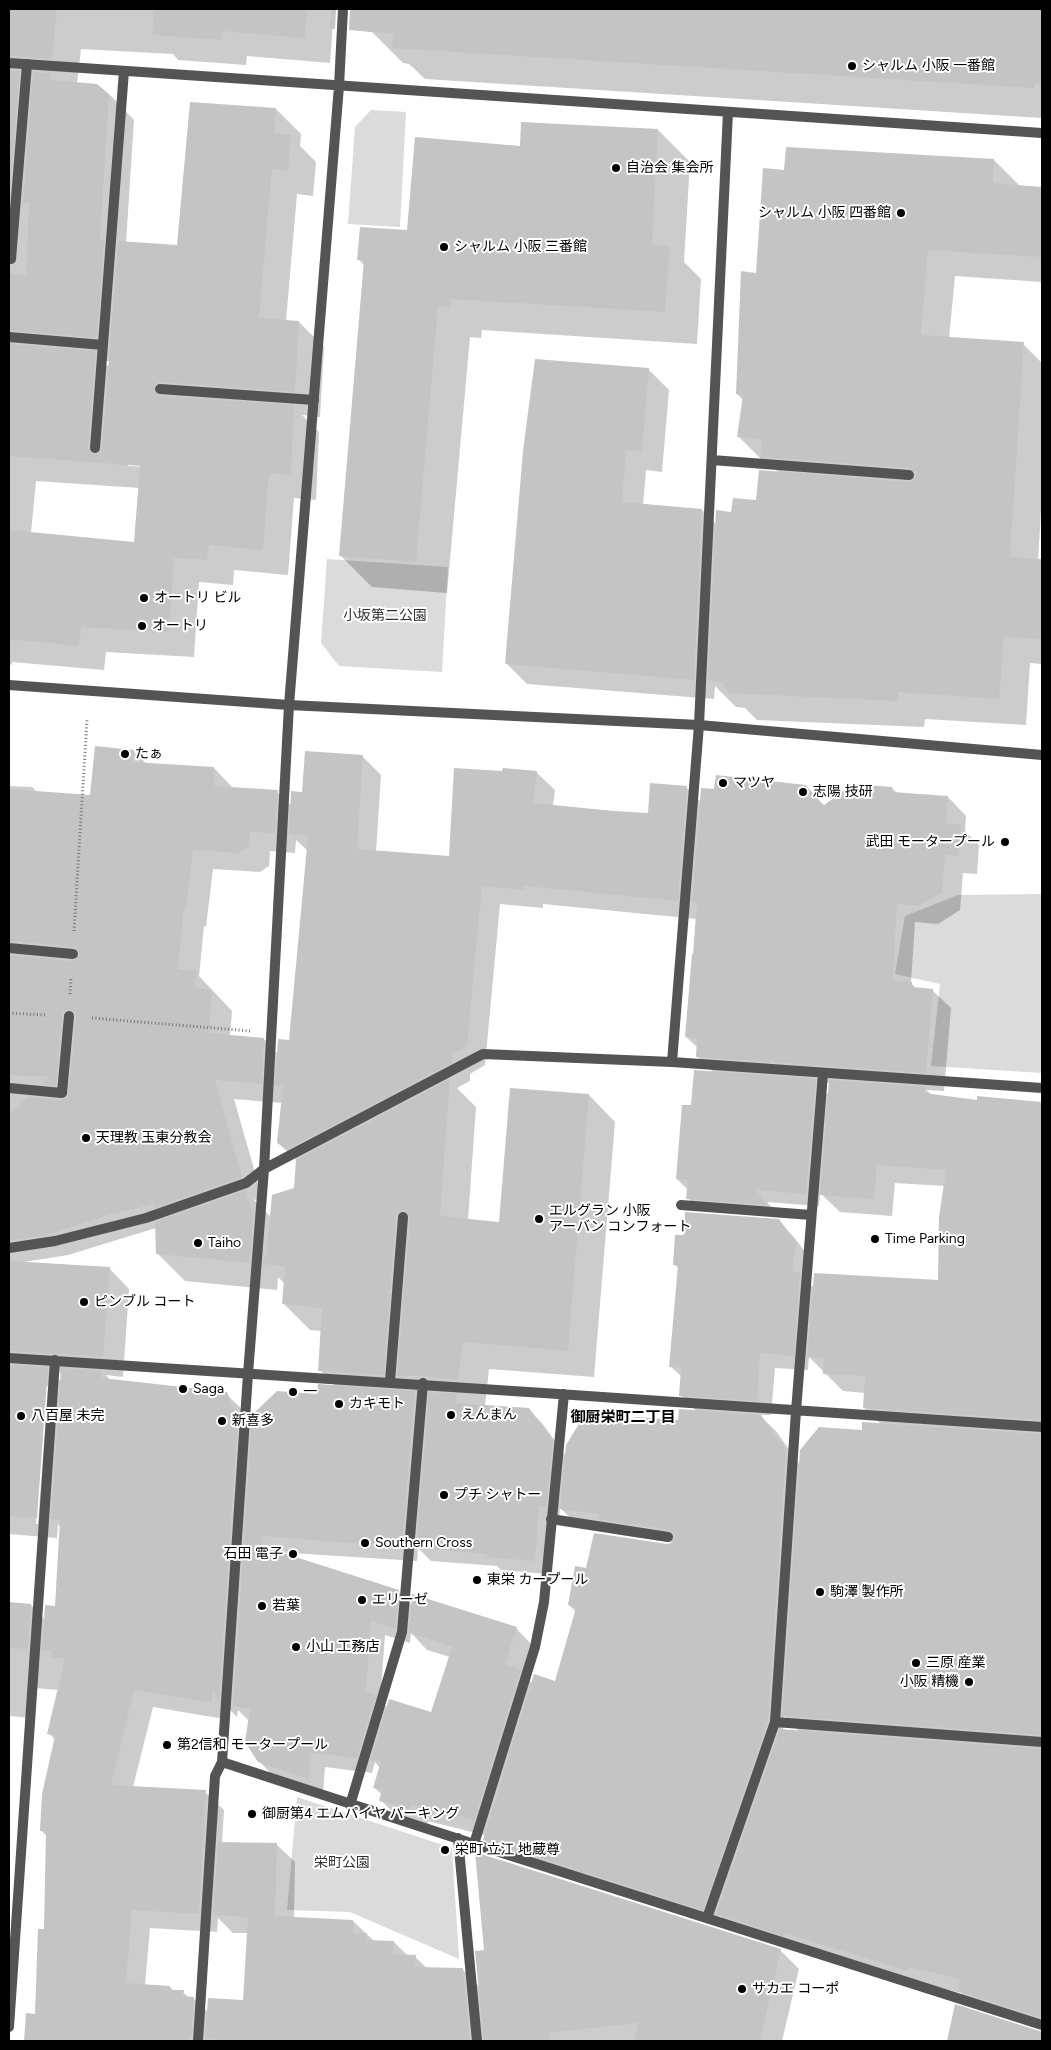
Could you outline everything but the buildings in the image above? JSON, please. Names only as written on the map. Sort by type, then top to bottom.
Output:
[{"type":"street","points":[[198,2041],[215,1776],[222,1762],[248,1374],[264,1170],[290,705],[339,86],[343,9]]},
{"type":"street","points":[[9,63],[1042,133]]},
{"type":"street","points":[[11,258],[27,64]]},
{"type":"street","points":[[95,448],[124,71]]},
{"type":"street","points":[[672,1062],[699,725],[728,112]]},
{"type":"street","points":[[9,337],[103,345]]},
{"type":"street","points":[[160,389],[314,400]]},
{"type":"street","points":[[712,460],[908,475]]},
{"type":"street","points":[[9,685],[290,705],[699,725],[1042,755]]},
{"type":"street","points":[[9,948],[73,954]]},
{"type":"street","points":[[9,1088],[62,1093],[69,1016]]},
{"type":"street","points":[[9,1248],[54,1241],[146,1218],[246,1183],[264,1170],[483,1054],[672,1062],[1042,1088]]},
{"type":"street","points":[[707,1918],[775,1722],[796,1411],[823,1073]]},
{"type":"street","points":[[681,1205],[811,1215]]},
{"type":"street","points":[[390,1381],[403,1217]]},
{"type":"street","points":[[9,1358],[248,1374],[423,1383],[1042,1427]]},
{"type":"street","points":[[9,2028],[55,1360]]},
{"type":"street","points":[[350,1805],[402,1632],[423,1383]]},
{"type":"street","points":[[474,1844],[536,1647],[544,1602],[564,1394]]},
{"type":"street","points":[[551,1519],[668,1537]]},
{"type":"street","points":[[775,1722],[1042,1742]]},
{"type":"street","points":[[222,1762],[350,1805],[1042,2025]]},
{"type":"street","points":[[458,1838],[477,2041]]},
{"type":"path","points":[[69,1016],[87,720]]},
{"type":"path","points":[[9,1013],[69,1016],[272,1033]]},
{"type":"green space","points":[[371,110],[406,112],[400,227],[348,224],[355,127]]},
{"type":"green space","name":"小坂第二公園","points":[[327,559],[448,567],[442,672],[339,666],[321,643]]},
{"type":"green space","points":[[1042,894],[1042,1073],[931,1066],[940,984],[895,974],[905,916],[958,895]]},
{"type":"green space","name":"栄町公園","points":[[297,1797],[452,1848],[459,1959],[350,1912],[287,1910]]},
{"type":"place","name":"シャルム 小阪 一番館","points":[[852,66]]},
{"type":"place","name":"自治会 集会所","points":[[616,168]]},
{"type":"place","name":"シャルム 小阪 四番館","points":[[901,213]]},
{"type":"place","name":"シャルム 小阪 三番館","points":[[444,247]]},
{"type":"place","name":"オートリ ビル","points":[[144,598]]},
{"type":"place","name":"オートリ","points":[[142,626]]},
{"type":"place","name":"たぁ","points":[[125,754]]},
{"type":"place","name":"マツヤ","points":[[723,783]]},
{"type":"place","name":"志陽 技研","points":[[803,792]]},
{"type":"place","name":"武田 モータープール","points":[[1005,842]]},
{"type":"place","name":"天理教 玉東分教会","points":[[86,1138]]},
{"type":"place","name":"エルグラン 小阪 アーバン コンフォート","points":[[539,1219]]},
{"type":"place","name":"Time Parking","points":[[875,1239]]},
{"type":"place","name":"Taiho","points":[[198,1243]]},
{"type":"place","name":"ピンブル コート","points":[[84,1302]]},
{"type":"place","name":"Saga","points":[[183,1389]]},
{"type":"place","name":"一","points":[[293,1392]]},
{"type":"place","name":"カキモト","points":[[339,1404]]},
{"type":"place","name":"えんまん","points":[[451,1415]]},
{"type":"place","name":"八百屋 未完","points":[[21,1416]]},
{"type":"place","name":"新喜多","points":[[222,1421]]},
{"type":"place","name":"プチ シャトー","points":[[444,1495]]},
{"type":"place","name":"Southern Cross","points":[[365,1543]]},
{"type":"place","name":"石田 電子","points":[[293,1554]]},
{"type":"place","name":"東栄 カープール","points":[[477,1580]]},
{"type":"place","name":"駒澤 製作所","points":[[820,1592]]},
{"type":"place","name":"エリーゼ","points":[[362,1600]]},
{"type":"place","name":"若葉","points":[[262,1606]]},
{"type":"place","name":"小山 工務店","points":[[296,1647]]},
{"type":"place","name":"三原 産業","points":[[916,1663]]},
{"type":"place","name":"小阪 精機","points":[[969,1682]]},
{"type":"place","name":"第2信和 モータープール","points":[[167,1745]]},
{"type":"place","name":"御厨第4 エムパイヤ パーキング","points":[[252,1814]]},
{"type":"place","name":"栄町 立江 地蔵尊","points":[[445,1850]]},
{"type":"place","name":"サカエ コーポ","points":[[742,1989]]},
{"type":"district","name":"御厨栄町二丁目","points":[[623,1418]]}]
